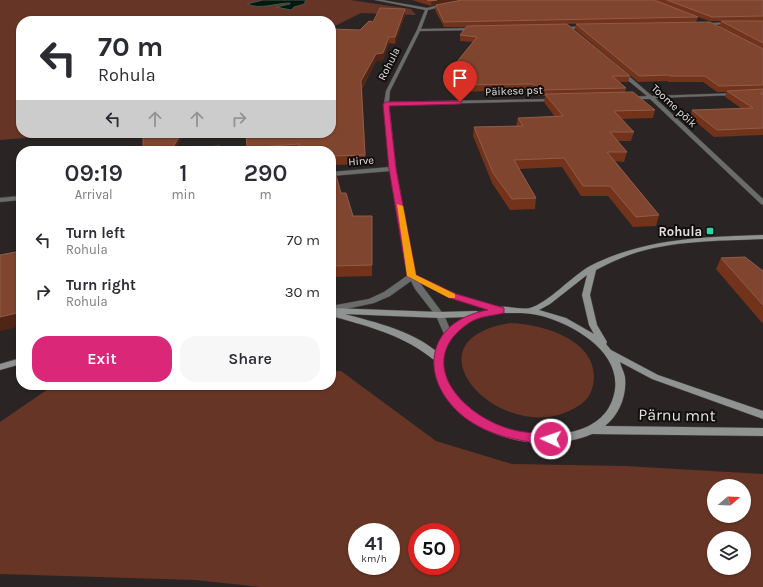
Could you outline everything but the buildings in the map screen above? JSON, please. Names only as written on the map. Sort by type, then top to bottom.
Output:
[{"type":"main road","points":[[530,311],[544,305],[564,288],[592,269],[627,253],[650,248],[717,239],[763,237]]},
{"type":"main road","points":[[592,269],[586,295],[593,325],[609,353],[620,375],[622,387],[620,398],[611,415],[590,430],[560,438],[542,439],[523,437],[487,425],[469,414],[451,396],[439,374],[438,358],[442,345],[448,334],[466,320],[500,310],[530,311],[562,319],[587,332],[609,353]]},
{"type":"main road","points":[[336,311],[440,315],[483,314]]},
{"type":"main road","points":[[336,313],[399,332],[426,346],[438,358]]},
{"type":"main road","name":"Pärnu mnt","points":[[609,353],[655,377],[763,415]]},
{"type":"main road","points":[[0,367],[16,362]]},
{"type":"main road","name":"Pärnu mnt","points":[[590,430],[763,432]]},
{"type":"street","points":[[377,0],[427,8],[454,3]]},
{"type":"street","name":"Rohula","points":[[427,8],[419,30],[388,91],[386,104],[393,169],[412,276],[418,287],[440,315],[448,334]]},
{"type":"street","points":[[702,22],[716,27]]},
{"type":"street","points":[[709,24],[732,23]]},
{"type":"street","points":[[568,27],[574,32]]},
{"type":"street","points":[[552,28],[592,27]]},
{"type":"street","points":[[419,30],[481,29]]},
{"type":"street","name":"Toome põik","points":[[616,67],[651,97],[763,203]]},
{"type":"street","points":[[627,98],[739,94]]},
{"type":"street","name":"Päikese pst","points":[[386,104],[563,99]]},
{"type":"street","name":"Hirve","points":[[336,174],[393,169]]},
{"type":"street","points":[[0,200],[16,198]]},
{"type":"street","points":[[336,310],[371,301],[387,294],[412,276],[453,296],[500,310]]},
{"type":"shaded area","points":[[0,0],[350,0],[411,9],[416,15],[361,13],[336,26],[336,16],[16,16],[16,138],[25,138],[0,140]]},
{"type":"shaded area","points":[[263,0],[306,0],[304,4],[294,7],[291,10],[276,7],[290,3],[263,6],[252,6],[247,4]]},
{"type":"shaded area","points":[[510,323],[523,324],[553,331],[579,346],[588,357],[593,370],[592,389],[588,397],[580,405],[573,409],[545,417],[518,415],[493,404],[474,387],[463,368],[463,350],[478,333]]},
{"type":"shaded area","points":[[336,371],[341,371],[436,441],[512,464],[625,466],[763,474],[763,587],[260,587],[195,580],[0,574],[0,422],[47,390],[336,390]]},
{"type":"slow traffic","points":[[400,206],[412,276],[452,296]]},
{"type":"place","name":"Rohula","points":[[710,231]]},
{"type":"route","points":[[460,102],[386,104],[393,169],[412,276],[453,296],[500,310],[466,320],[456,326],[448,334],[442,345],[438,358],[439,374],[445,387],[454,400],[469,414],[487,425],[523,437],[551,439]]}]
